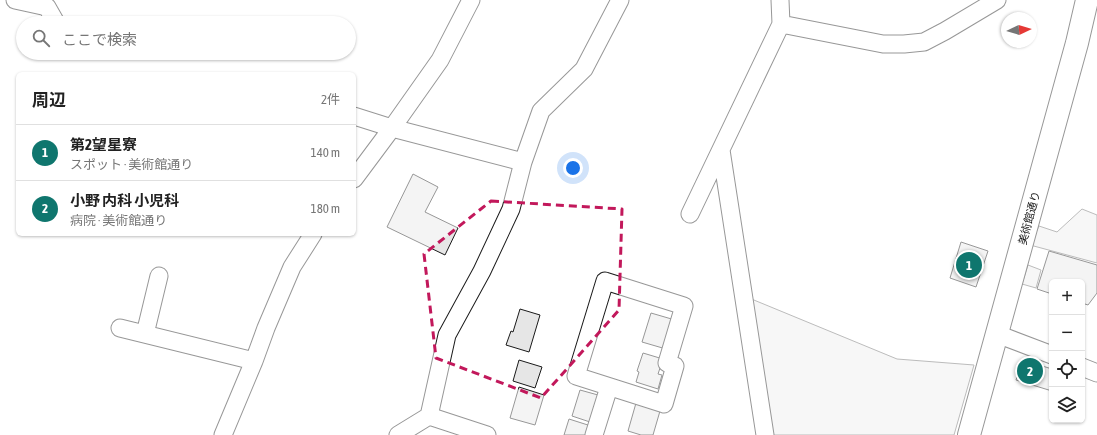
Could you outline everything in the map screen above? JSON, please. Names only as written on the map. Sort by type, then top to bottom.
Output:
[{"type":"highway","name":"美術館通り","points":[[968,435],[1077,43],[1087,0]]},
{"type":"street","points":[[15,0],[47,7],[52,16]]},
{"type":"street","points":[[356,175],[392,128],[440,60],[471,0]]},
{"type":"street","points":[[398,435],[429,416],[447,335],[482,271],[511,209],[522,162],[541,111],[584,69],[620,0]]},
{"type":"street","points":[[690,214],[781,24],[780,0]]},
{"type":"street","points":[[781,24],[883,44],[924,42],[997,0]]},
{"type":"street","points":[[356,117],[392,128],[522,162]]},
{"type":"street","points":[[721,150],[766,435]]},
{"type":"street","points":[[223,435],[292,267],[312,236]]},
{"type":"street","points":[[146,334],[159,276]]},
{"type":"street","points":[[605,281],[684,306],[667,364],[675,366],[664,404],[609,387],[576,376],[605,281]]},
{"type":"street","points":[[120,328],[254,361]]},
{"type":"street","points":[[997,334],[1049,354]]},
{"type":"street","points":[[1085,368],[1097,373]]},
{"type":"street","points":[[594,435],[609,387]]},
{"type":"street","points":[[429,416],[487,435]]},
{"type":"highlighted area","points":[[491,201],[622,209],[619,310],[541,398],[436,358],[424,254]]},
{"type":"shaded area","points":[[1082,209],[1097,215],[1097,263],[1030,245],[1039,226],[1057,232]]},
{"type":"shaded area","points":[[1028,265],[1041,270],[1036,288],[1022,284]]},
{"type":"shaded area","points":[[749,298],[897,359],[974,365],[954,435],[771,435]]},
{"type":"building","points":[[413,174],[438,187],[425,212],[458,228],[445,255],[387,227]]},
{"type":"building","points":[[961,242],[988,251],[976,287],[950,278]]},
{"type":"building","points":[[1049,251],[1097,265],[1097,293],[1088,305],[1085,304],[1085,279],[1049,279],[1049,293],[1037,289]]},
{"type":"building","points":[[520,309],[540,315],[529,352],[506,345],[511,331],[513,332]]},
{"type":"building","points":[[651,313],[675,320],[666,349],[642,342]]},
{"type":"building","points":[[643,353],[663,359],[658,374],[662,375],[658,389],[636,382],[639,372],[637,371]]},
{"type":"building","points":[[519,360],[542,367],[535,388],[513,381]]},
{"type":"building","points":[[1023,360],[1049,368],[1049,390],[1016,380]]},
{"type":"building","points":[[519,387],[544,395],[535,425],[510,418]]},
{"type":"building","points":[[580,390],[598,395],[590,422],[572,416]]},
{"type":"building","points":[[636,403],[660,411],[653,435],[641,435],[628,431]]},
{"type":"building","points":[[569,419],[591,426],[588,435],[564,435]]},
{"type":"place","name":"第2望星寮","points":[[969,265]]},
{"type":"place","name":"小野 内科 小児科","points":[[1030,371]]}]
